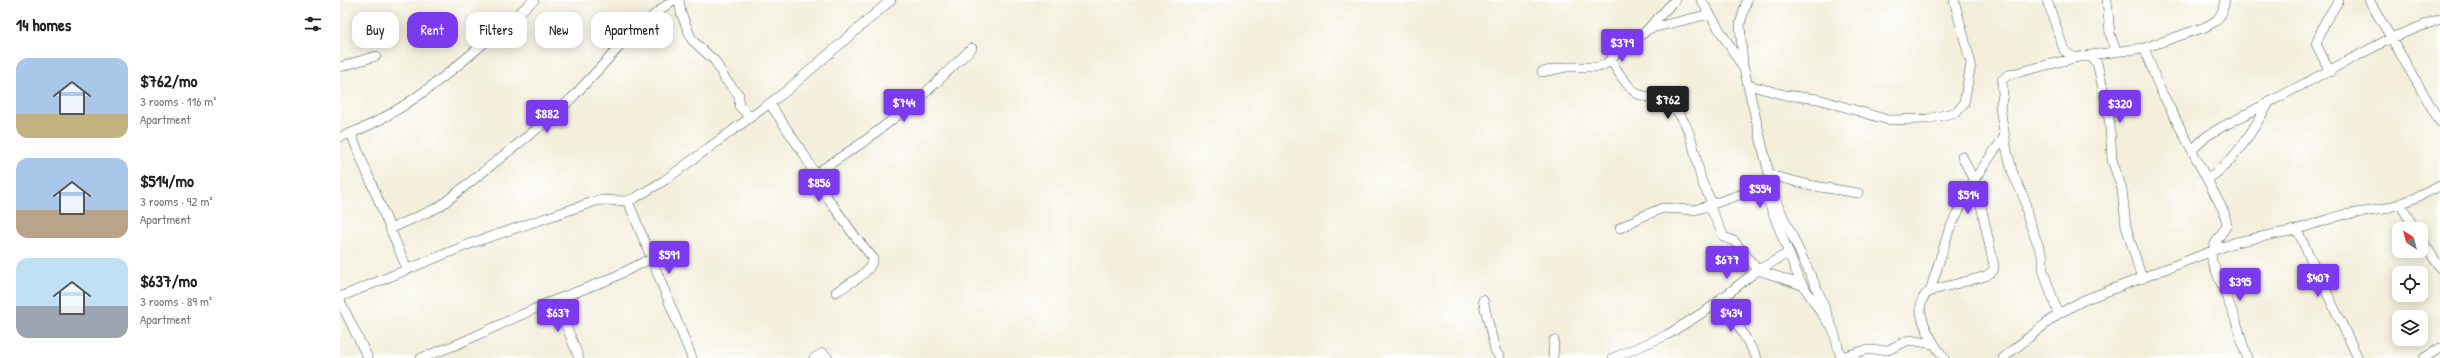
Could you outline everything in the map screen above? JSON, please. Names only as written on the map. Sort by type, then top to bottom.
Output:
[{"type":"street","points":[[340,137],[351,134],[392,115],[468,56],[534,0]]},
{"type":"street","points":[[390,229],[439,207],[538,128],[571,99],[635,30],[673,0]]},
{"type":"street","points":[[679,0],[681,13],[692,40],[715,61],[725,79],[739,95],[739,106],[750,118]]},
{"type":"street","points":[[340,297],[472,243],[599,200],[628,201],[665,180],[770,104],[833,52],[891,0]]},
{"type":"street","points":[[1542,72],[1566,67],[1599,66],[1611,59],[1619,50],[1648,29],[1676,0]]},
{"type":"street","points":[[1701,0],[1737,54],[1744,69]]},
{"type":"street","points":[[1747,0],[1742,12],[1740,24],[1744,69],[1775,199],[1818,291],[1834,332],[1841,357],[1866,350],[1888,350],[1909,340],[1934,344]]},
{"type":"street","points":[[1748,85],[1785,95],[1818,100],[1888,120],[1927,119],[1957,112],[1964,103],[1971,64],[1954,0]]},
{"type":"street","points":[[2047,0],[2064,50],[2072,57],[2091,57],[2097,63],[2108,108],[2112,160],[2122,189],[2126,226],[2142,279]]},
{"type":"street","points":[[2107,0],[2110,34],[2116,50]]},
{"type":"street","points":[[2058,314],[2043,270],[2042,257],[2028,219],[2025,200],[2013,174],[2004,137],[2000,107],[2003,95],[2002,82],[2005,77],[2083,56],[2116,50],[2144,48],[2212,25],[2222,13],[2225,0]]},
{"type":"street","points":[[2330,72],[2316,44],[2325,22],[2339,0]]},
{"type":"street","points":[[2369,0],[2440,122]]},
{"type":"street","points":[[1648,29],[1710,14]]},
{"type":"street","points":[[2193,149],[2207,136],[2220,128],[2330,72],[2391,38],[2440,19]]},
{"type":"street","points":[[815,174],[862,142],[919,99],[972,48]]},
{"type":"street","points":[[2144,48],[2160,89],[2193,149],[2227,222],[2211,251],[2217,276],[2236,321],[2247,358]]},
{"type":"street","points":[[340,67],[376,56]]},
{"type":"street","points":[[1611,59],[1616,71],[1637,94],[1668,103],[1683,122],[1693,139],[1701,180],[1710,197],[1710,205],[1724,237],[1734,241],[1758,270],[1802,285]]},
{"type":"street","points":[[2208,179],[2216,174],[2241,148],[2270,102]]},
{"type":"street","points":[[770,104],[854,235],[874,258],[872,264],[864,273],[836,292]]},
{"type":"street","points":[[351,134],[407,269]]},
{"type":"street","points":[[1944,358],[1934,344],[1920,304],[1930,291],[1949,230],[1974,180],[2004,137]]},
{"type":"street","points":[[1930,291],[1986,276],[1993,271],[1994,266],[1990,245],[1974,180],[1962,156]]},
{"type":"street","points":[[1769,175],[1814,186],[1858,192]]},
{"type":"street","points":[[2003,358],[2058,314],[2084,300],[2236,242],[2297,230],[2342,215],[2384,209],[2400,204],[2440,186]]},
{"type":"street","points":[[1620,228],[1663,208],[1695,210],[1748,192],[1761,193],[1769,203],[1802,285],[1834,332]]},
{"type":"street","points":[[628,201],[692,358]]},
{"type":"street","points":[[2400,204],[2412,222]]},
{"type":"street","points":[[2297,230],[2358,358]]},
{"type":"street","points":[[2428,249],[2440,268]]},
{"type":"street","points":[[1613,358],[1667,335],[1710,308],[1758,270],[1788,253]]},
{"type":"street","points":[[421,358],[556,300],[610,279],[652,258]]},
{"type":"street","points":[[1722,297],[1757,358]]},
{"type":"street","points":[[556,300],[580,358]]},
{"type":"street","points":[[1483,300],[1495,350],[1500,358]]},
{"type":"street","points":[[340,301],[368,358]]},
{"type":"street","points":[[1553,358],[1554,340]]},
{"type":"street","points":[[2424,358],[2440,348]]},
{"type":"street","points":[[814,358],[823,353],[828,358]]}]
